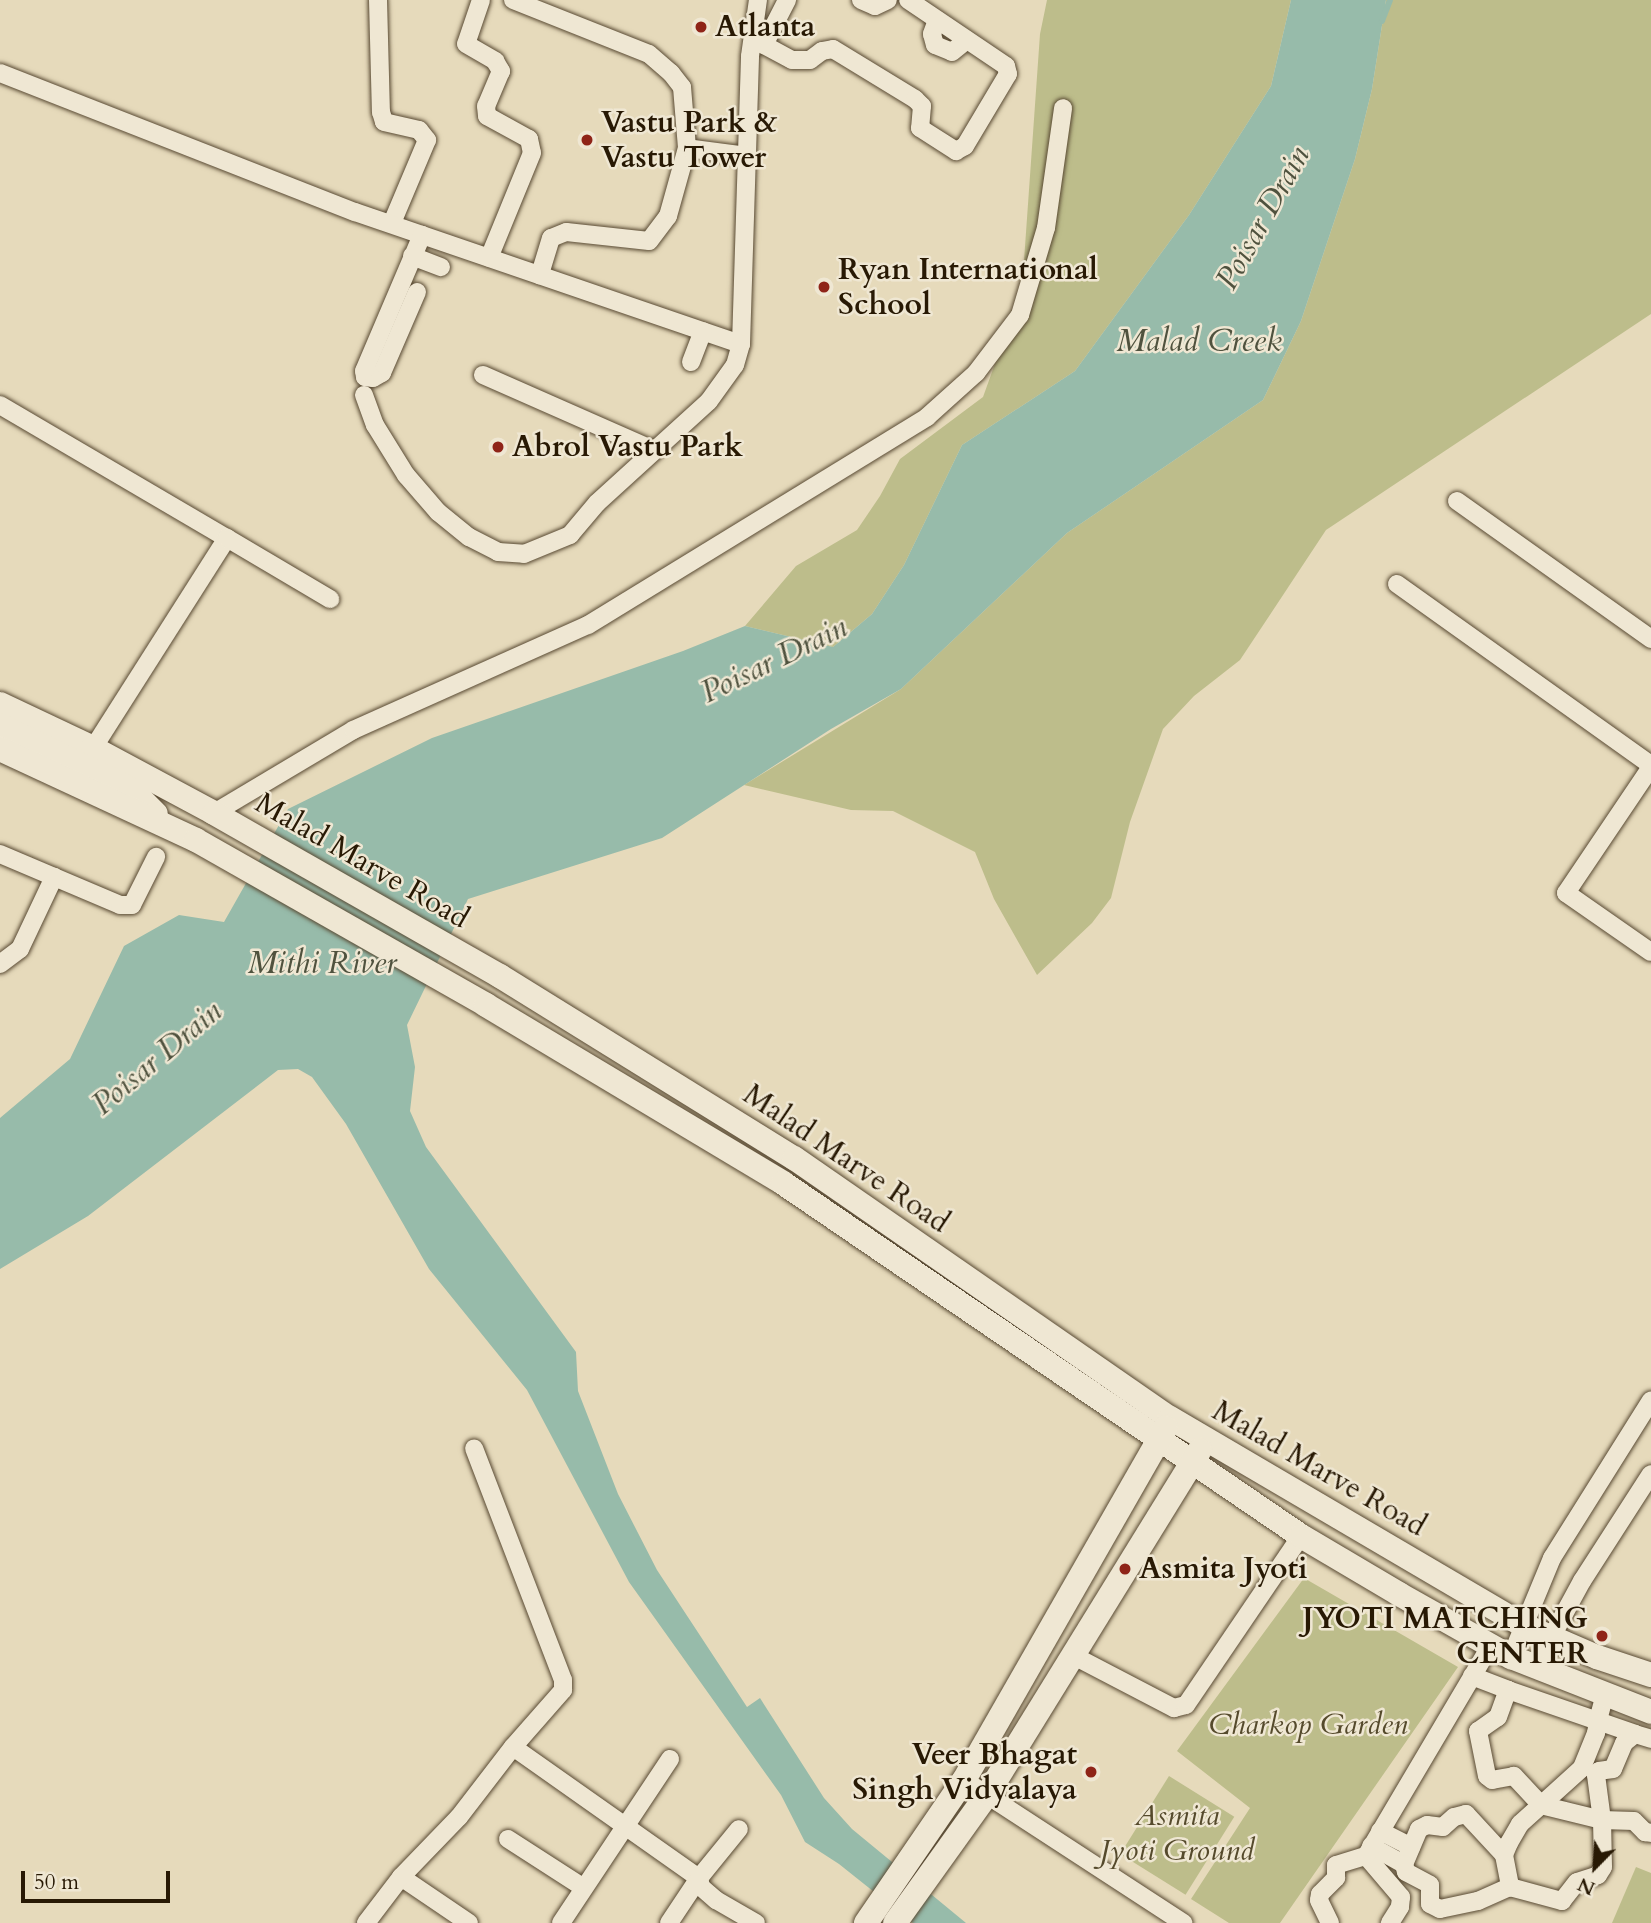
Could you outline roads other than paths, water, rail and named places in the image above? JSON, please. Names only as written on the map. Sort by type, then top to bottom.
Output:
[{"type":"main road","name":"Malad Marve Road","points":[[0,704],[93,748],[215,813],[500,976],[794,1158],[1170,1418],[1523,1625],[1651,1675]]},
{"type":"main road","points":[[0,725],[131,789],[170,828]]},
{"type":"main road","name":"Malad Marve Road","points":[[0,749],[226,857],[486,1005],[783,1183],[1301,1536],[1501,1651],[1651,1712]]},
{"type":"main road","points":[[866,1923],[964,1780],[1160,1441],[1170,1418]]},
{"type":"main road","points":[[895,1923],[988,1793],[1194,1464],[1205,1438]]},
{"type":"street","points":[[378,0],[379,74],[384,122],[419,130],[427,141],[392,223]]},
{"type":"street","points":[[481,0],[466,44],[495,61],[501,71],[486,106],[487,116],[529,139],[531,153],[489,258]]},
{"type":"street","points":[[513,0],[649,54],[671,73],[681,87],[687,148],[668,216],[649,241],[566,232],[551,238],[540,275]]},
{"type":"street","points":[[363,396],[375,425],[406,475],[458,529],[498,552],[524,554],[570,535],[597,503],[709,401],[735,365],[741,344],[747,156],[758,42],[758,0]]},
{"type":"street","points":[[758,42],[788,0]]},
{"type":"street","points":[[861,0],[875,6],[888,0]]},
{"type":"street","points":[[758,42],[792,60],[810,60],[822,51],[833,49],[915,99],[922,106],[920,128],[956,150],[965,146],[1008,74],[1006,66],[908,0]]},
{"type":"street","points":[[0,74],[291,188],[741,344]]},
{"type":"street","points":[[215,813],[353,730],[588,625],[927,417],[976,373],[1020,315],[1046,228],[1063,108]]},
{"type":"street","points":[[687,148],[747,156]]},
{"type":"street","points":[[417,292],[382,373],[373,378],[365,377],[364,371],[422,235]]},
{"type":"street","points":[[412,256],[440,268],[450,245]]},
{"type":"street","points":[[691,362],[703,331]]},
{"type":"street","points":[[483,375],[653,450]]},
{"type":"street","points":[[0,405],[330,600]]},
{"type":"street","points":[[1457,501],[1651,639]]},
{"type":"street","points":[[93,748],[227,538]]},
{"type":"street","points":[[1397,584],[1651,766],[1566,893],[1651,952]]},
{"type":"street","points":[[0,854],[120,905],[132,905],[156,857]]},
{"type":"street","points":[[0,964],[20,949],[54,877]]},
{"type":"street","points":[[1330,1923],[1319,1900],[1320,1894],[1336,1878],[1336,1865],[1372,1844],[1472,1676],[1501,1651],[1523,1625],[1552,1558],[1651,1400]]},
{"type":"street","points":[[366,1923],[401,1877],[459,1817],[513,1747],[563,1690],[563,1680],[474,1448]]},
{"type":"street","points":[[1541,1669],[1552,1638],[1582,1581],[1651,1474]]},
{"type":"street","points":[[1074,1656],[1174,1708],[1186,1704],[1301,1536]]},
{"type":"street","points":[[1472,1676],[1643,1737]]},
{"type":"street","points":[[1508,1690],[1498,1717],[1478,1731],[1487,1776],[1492,1780],[1518,1778],[1541,1805],[1602,1820],[1634,1821],[1644,1832],[1651,1833]]},
{"type":"street","points":[[1504,1855],[1520,1824],[1582,1768],[1605,1694]]},
{"type":"street","points":[[1510,1886],[1504,1855],[1466,1814],[1454,1818],[1443,1828],[1427,1825],[1419,1829],[1404,1864],[1406,1872],[1430,1885],[1430,1904],[1440,1909],[1478,1901],[1510,1886],[1562,1901],[1569,1896],[1577,1882],[1598,1875],[1603,1867],[1602,1820],[1596,1775],[1599,1771],[1613,1769],[1624,1743],[1643,1737]]},
{"type":"street","points":[[513,1747],[699,1878],[701,1887],[716,1900],[756,1923]]},
{"type":"street","points":[[561,1923],[670,1759]]},
{"type":"street","points":[[964,1780],[988,1793],[1183,1923]]},
{"type":"street","points":[[669,1923],[699,1878],[739,1829]]},
{"type":"street","points":[[508,1839],[584,1888]]},
{"type":"street","points":[[1372,1844],[1411,1847]]},
{"type":"street","points":[[1372,1844],[1404,1864]]},
{"type":"street","points":[[1372,1844],[1401,1897],[1400,1907],[1390,1923]]},
{"type":"street","points":[[401,1877],[469,1923]]},
{"type":"water","name":"Mithi River","points":[[1291,0],[1386,0],[1372,89],[1355,159],[1301,321],[1263,400],[1067,533],[901,689],[831,729],[662,838],[468,899],[407,1025],[415,1067],[410,1111],[426,1147],[576,1352],[578,1391],[618,1494],[657,1570],[747,1707],[760,1698],[824,1798],[852,1829],[966,1923],[913,1923],[839,1864],[805,1842],[781,1795],[629,1582],[527,1390],[429,1269],[346,1124],[312,1077],[298,1069],[278,1070],[88,1216],[0,1269],[0,1118],[70,1059],[124,946],[179,915],[224,922],[288,809],[432,738],[683,651],[745,626],[833,647],[872,614],[904,565],[962,445],[1075,371],[1189,215],[1271,86]]},
{"type":"waterway","name":"Poisar Drain","points":[[1382,21],[1390,0]]},
{"type":"place","name":"Atlanta","points":[[701,27]]},
{"type":"place","name":"Vastu Park & Vastu Tower","points":[[587,140]]},
{"type":"place","name":"Ryan International School","points":[[824,287]]},
{"type":"place","name":"Abrol Vastu Park","points":[[498,447]]},
{"type":"place","name":"Asmita Jyoti","points":[[1125,1569]]},
{"type":"place","name":"JYOTI MATCHING CENTER","points":[[1602,1636]]},
{"type":"place","name":"Veer Bhagat Singh Vidyalaya","points":[[1091,1772]]},
{"type":"water label","name":"Malad Creek","points":[[1199,341]]},
{"type":"park label","name":"Charkop Garden","points":[[1308,1725]]},
{"type":"park label","name":"Asmita Jyoti Ground","points":[[1177,1833]]}]
